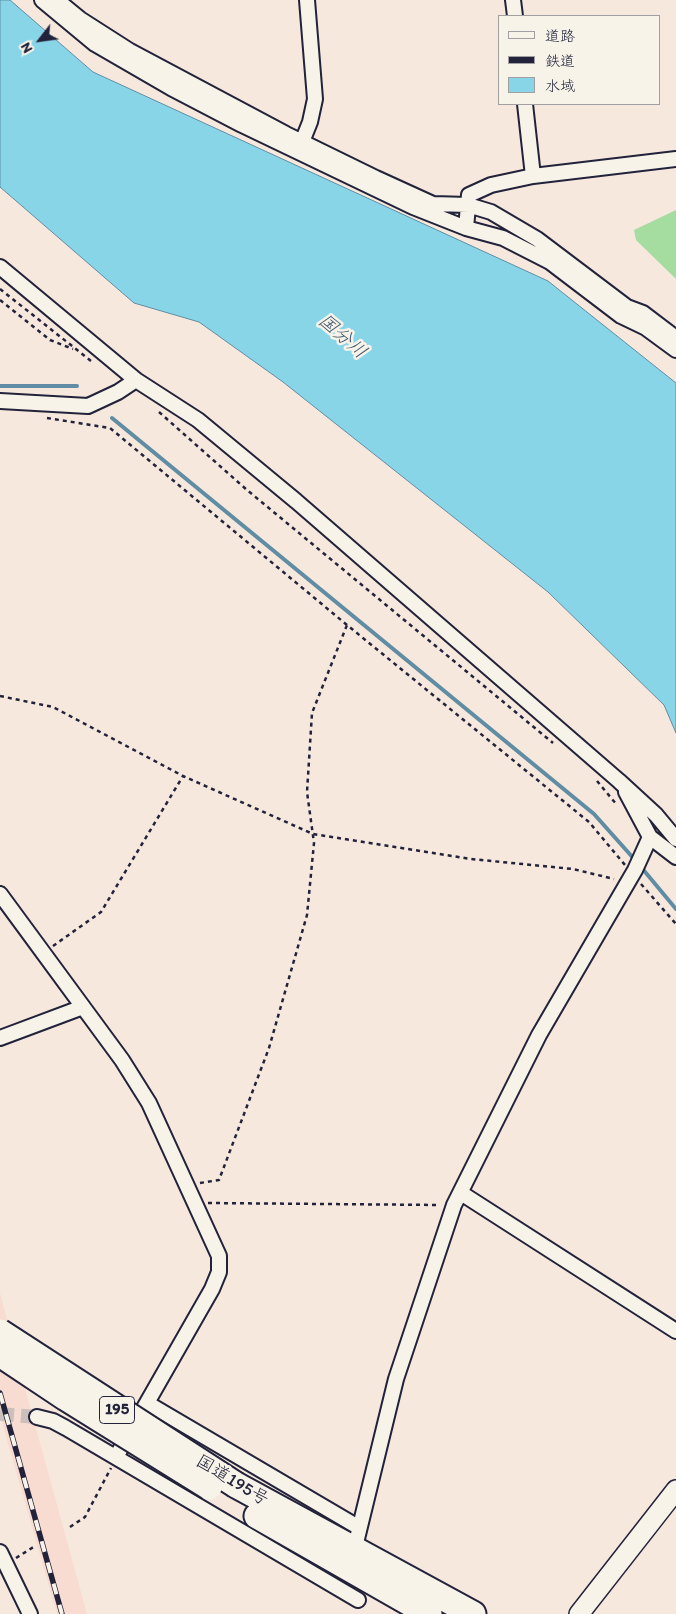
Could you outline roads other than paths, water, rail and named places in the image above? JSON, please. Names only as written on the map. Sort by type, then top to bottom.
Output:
[{"type":"highway","name":"国道195号","points":[[0,1332],[233,1493],[360,1597],[428,1614]]},
{"type":"highway","name":"国道195号","points":[[0,1354],[135,1443],[354,1551],[473,1614]]},
{"type":"street","points":[[42,0],[95,44],[171,88],[341,173],[466,228],[503,238],[550,262],[621,316],[646,328],[676,350]]},
{"type":"street","points":[[57,0],[80,18],[130,51],[302,142],[434,204],[468,205],[491,212],[537,239],[627,307],[643,313],[676,338]]},
{"type":"street","points":[[302,142],[310,122],[315,99],[308,0]]},
{"type":"street","points":[[513,0],[514,15]]},
{"type":"street","points":[[525,105],[533,176]]},
{"type":"street","points":[[466,228],[470,195],[491,185],[533,176],[676,159]]},
{"type":"street","points":[[0,267],[136,380],[198,420],[285,492],[619,781],[656,815],[676,839]]},
{"type":"street","points":[[0,401],[88,406],[118,392],[136,380]]},
{"type":"street","points":[[619,781],[648,842],[676,857]]},
{"type":"street","points":[[354,1551],[358,1527],[396,1379],[454,1205],[539,1035],[632,876],[648,842]]},
{"type":"street","points":[[0,894],[122,1060],[149,1103],[219,1256],[219,1272],[212,1288],[116,1457]]},
{"type":"street","points":[[0,1038],[83,1007]]},
{"type":"street","points":[[461,1192],[676,1331]]},
{"type":"street","points":[[147,1403],[358,1527]]},
{"type":"street","points":[[37,1416],[53,1421],[360,1597]]},
{"type":"street","points":[[579,1614],[676,1490]]},
{"type":"street","points":[[4,1558],[30,1614]]},
{"type":"water","name":"国分川","points":[[0,0],[10,0],[93,72],[548,281],[676,383],[676,733],[664,705],[548,592],[283,382],[199,322],[134,303],[0,187]]},
{"type":"waterway","points":[[0,386],[77,386]]},
{"type":"waterway","points":[[112,418],[594,814],[635,860]]},
{"type":"waterway","points":[[641,867],[676,909]]},
{"type":"tunnel","points":[[0,1414],[37,1417]]},
{"type":"railway","points":[[0,1393],[62,1614]]}]
